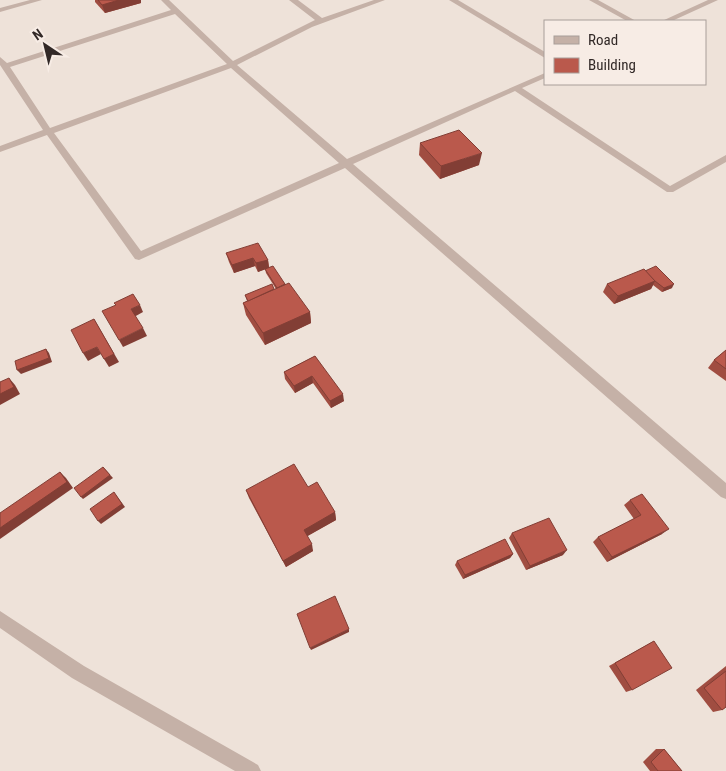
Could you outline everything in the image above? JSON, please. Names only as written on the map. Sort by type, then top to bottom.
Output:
[{"type":"street","points":[[0,10],[38,0]]},
{"type":"street","points":[[165,0],[232,65],[726,492]]},
{"type":"street","points":[[293,0],[321,21]]},
{"type":"street","points":[[0,149],[232,65],[321,21],[381,0]]},
{"type":"street","points":[[453,0],[544,55]]},
{"type":"street","points":[[593,0],[630,20]]},
{"type":"street","points":[[668,20],[714,0]]},
{"type":"street","points":[[176,11],[2,62],[48,132],[139,256],[544,75]]},
{"type":"street","points":[[516,88],[670,190],[726,158]]},
{"type":"street","points":[[0,619],[78,672],[252,771]]},
{"type":"building","points":[[98,0],[119,0],[102,5]]},
{"type":"building","points":[[459,130],[482,153],[441,166],[420,143]]},
{"type":"building","points":[[258,243],[268,260],[256,263],[253,258],[232,265],[226,253]]},
{"type":"building","points":[[273,266],[285,284],[277,288],[265,269]]},
{"type":"building","points":[[656,266],[674,284],[664,288],[645,271]]},
{"type":"building","points":[[644,269],[655,281],[618,296],[607,284]]},
{"type":"building","points":[[289,283],[310,312],[263,333],[243,303]]},
{"type":"building","points":[[272,284],[274,289],[248,301],[245,295]]},
{"type":"building","points":[[133,294],[140,305],[131,309],[143,328],[119,340],[102,311]]},
{"type":"building","points":[[94,319],[114,354],[104,359],[97,347],[83,353],[71,330]]},
{"type":"building","points":[[46,349],[49,358],[17,370],[15,361]]},
{"type":"building","points":[[726,350],[726,369],[714,360]]},
{"type":"building","points":[[315,356],[343,394],[330,401],[312,376],[294,386],[284,372]]},
{"type":"building","points":[[9,378],[14,387],[0,394],[0,382]]},
{"type":"building","points":[[294,464],[308,487],[317,482],[335,512],[304,530],[312,544],[283,561],[246,490]]},
{"type":"building","points":[[103,467],[110,475],[81,497],[74,488]]},
{"type":"building","points":[[60,472],[67,482],[0,528],[0,513]]},
{"type":"building","points":[[114,492],[122,504],[98,521],[90,509]]},
{"type":"building","points":[[642,494],[669,529],[612,557],[598,537],[641,515],[630,500]]},
{"type":"building","points":[[549,518],[567,550],[530,566],[512,533]]},
{"type":"building","points":[[505,539],[513,554],[465,575],[457,561]]},
{"type":"building","points":[[335,596],[349,629],[310,648],[297,614]]},
{"type":"building","points":[[654,641],[672,668],[632,690],[615,663]]},
{"type":"building","points":[[726,671],[726,707],[722,710],[704,688]]},
{"type":"building","points":[[664,749],[682,771],[658,771],[651,762]]}]
